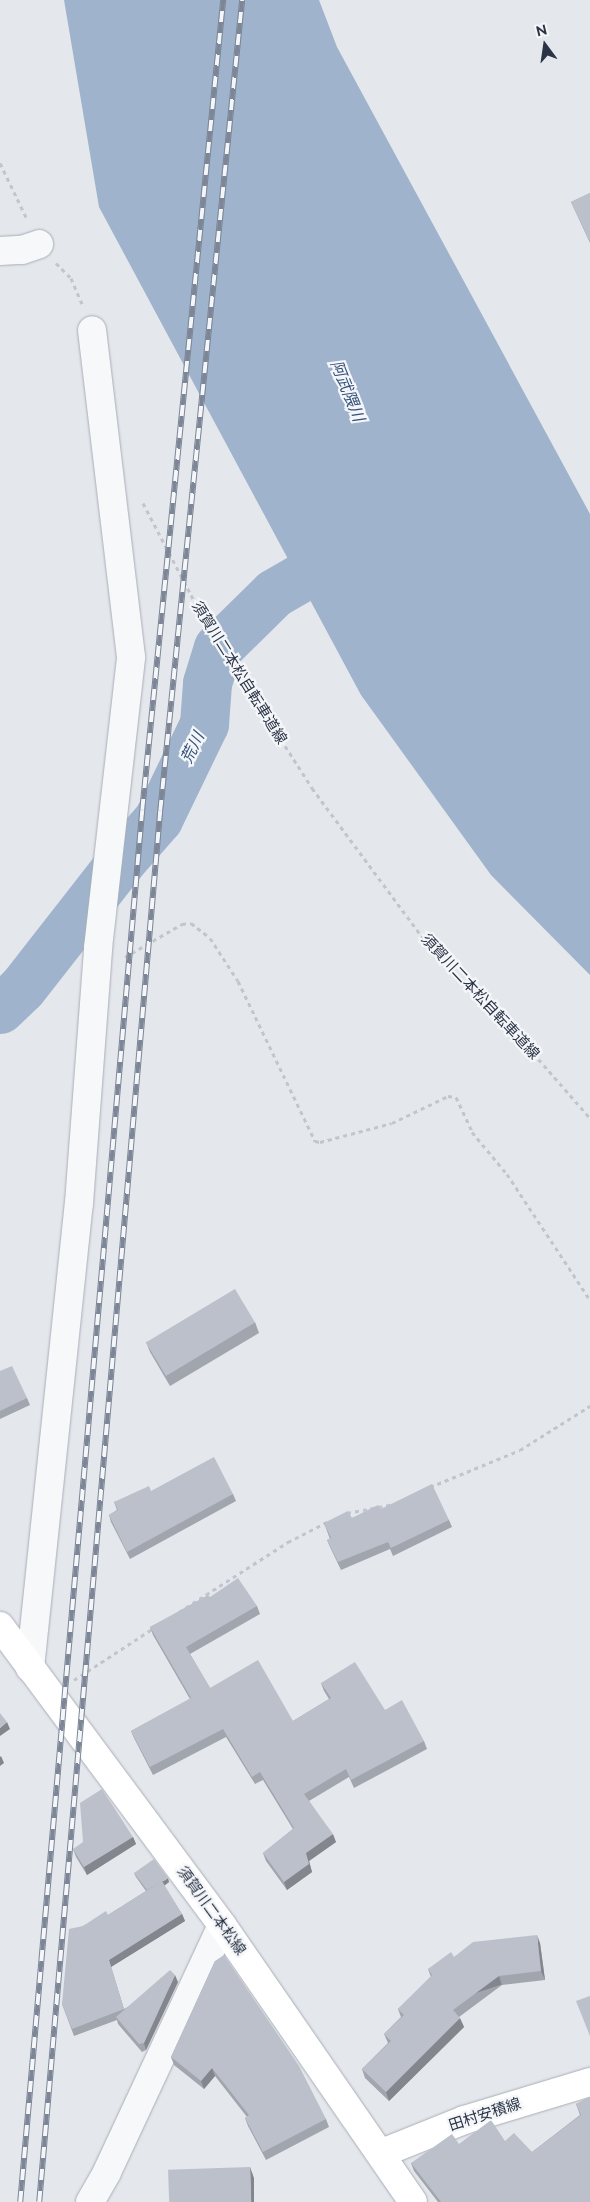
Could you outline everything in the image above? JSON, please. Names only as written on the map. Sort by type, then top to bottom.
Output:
[{"type":"main road","name":"須賀川二本松線","points":[[0,1626],[222,1925],[382,2153],[413,2202]]},
{"type":"main road","name":"田村安積線","points":[[382,2153],[464,2120],[590,2082]]},
{"type":"street","points":[[0,251],[22,250],[39,244]]},
{"type":"street","points":[[30,1668],[79,1203],[97,962],[130,657],[92,330]]},
{"type":"street","points":[[90,2202],[107,2172],[222,1925]]},
{"type":"path","points":[[0,163],[39,244],[71,278],[92,330]]},
{"type":"path","name":"須賀川二本松自転車道線","points":[[142,501],[203,618],[312,788],[434,953],[528,1047],[590,1118]]},
{"type":"path","points":[[97,962],[119,959],[138,951],[182,924],[197,926],[224,956],[238,981],[315,1141],[320,1142],[392,1123],[448,1096],[456,1097],[472,1132],[507,1174],[590,1300]]},
{"type":"path","points":[[422,1491],[520,1450],[590,1406]]},
{"type":"path","points":[[343,1514],[402,1500]]},
{"type":"path","points":[[172,1616],[288,1542],[331,1520]]},
{"type":"path","points":[[51,1696],[164,1622]]},
{"type":"water","name":"阿武隈川","points":[[64,0],[319,0],[337,47],[590,514],[590,975],[491,875],[361,695],[99,207]]},
{"type":"building","points":[[590,193],[590,242],[571,202]]},
{"type":"building","points":[[235,1289],[255,1322],[166,1376],[146,1343]]},
{"type":"building","points":[[12,1366],[27,1398],[0,1411],[0,1371]]},
{"type":"building","points":[[214,1457],[233,1494],[127,1552],[109,1515],[118,1510],[114,1502],[149,1486],[151,1491]]},
{"type":"building","points":[[432,1484],[449,1520],[391,1548],[388,1542],[338,1562],[327,1540],[331,1538],[324,1523],[348,1511],[352,1518],[378,1505],[381,1509]]},
{"type":"building","points":[[238,1578],[257,1606],[186,1647],[210,1688],[258,1660],[293,1721],[331,1698],[321,1683],[355,1662],[385,1710],[402,1700],[424,1741],[351,1780],[346,1769],[304,1794],[333,1834],[306,1853],[309,1864],[284,1882],[263,1853],[294,1828],[260,1772],[252,1777],[223,1729],[150,1767],[131,1731],[191,1698],[150,1627],[208,1595],[210,1597]]},
{"type":"building","points":[[0,1713],[7,1722],[0,1728]]},
{"type":"building","points":[[102,1789],[133,1837],[84,1867],[73,1849],[83,1842],[80,1803]]},
{"type":"building","points":[[154,1859],[168,1878],[147,1890],[134,1873]]},
{"type":"building","points":[[162,1881],[182,1914],[109,1960],[124,2009],[72,2029],[62,2004],[69,1929],[83,1926],[106,1911],[108,1915]]},
{"type":"building","points":[[537,1935],[541,1971],[499,1976],[453,2010],[460,2018],[386,2092],[362,2069],[391,2041],[384,2034],[404,2015],[398,2009],[432,1975],[428,1969],[451,1952],[454,1957],[473,1942]]},
{"type":"building","points":[[224,1955],[299,2066],[326,2119],[263,2152],[245,2118],[249,2115],[212,2068],[201,2081],[171,2057],[215,1961]]},
{"type":"building","points":[[170,1970],[175,1975],[144,2043],[139,2044],[116,2017]]},
{"type":"building","points":[[590,1996],[590,2036],[576,2001]]},
{"type":"building","points":[[590,2097],[590,2202],[441,2202],[411,2163],[452,2134],[459,2144],[491,2120],[505,2141],[514,2133],[532,2152],[581,2115],[576,2104]]},
{"type":"building","points":[[250,2167],[251,2202],[169,2202],[168,2170]]},
{"type":"waterway","name":"荒川","points":[[0,1009],[22,988],[122,860],[158,819],[204,724],[207,683],[218,648],[274,593],[357,545]]},
{"type":"railway","points":[[20,2202],[142,810],[223,0]]},
{"type":"railway","points":[[39,2202],[160,811],[242,0]]}]
